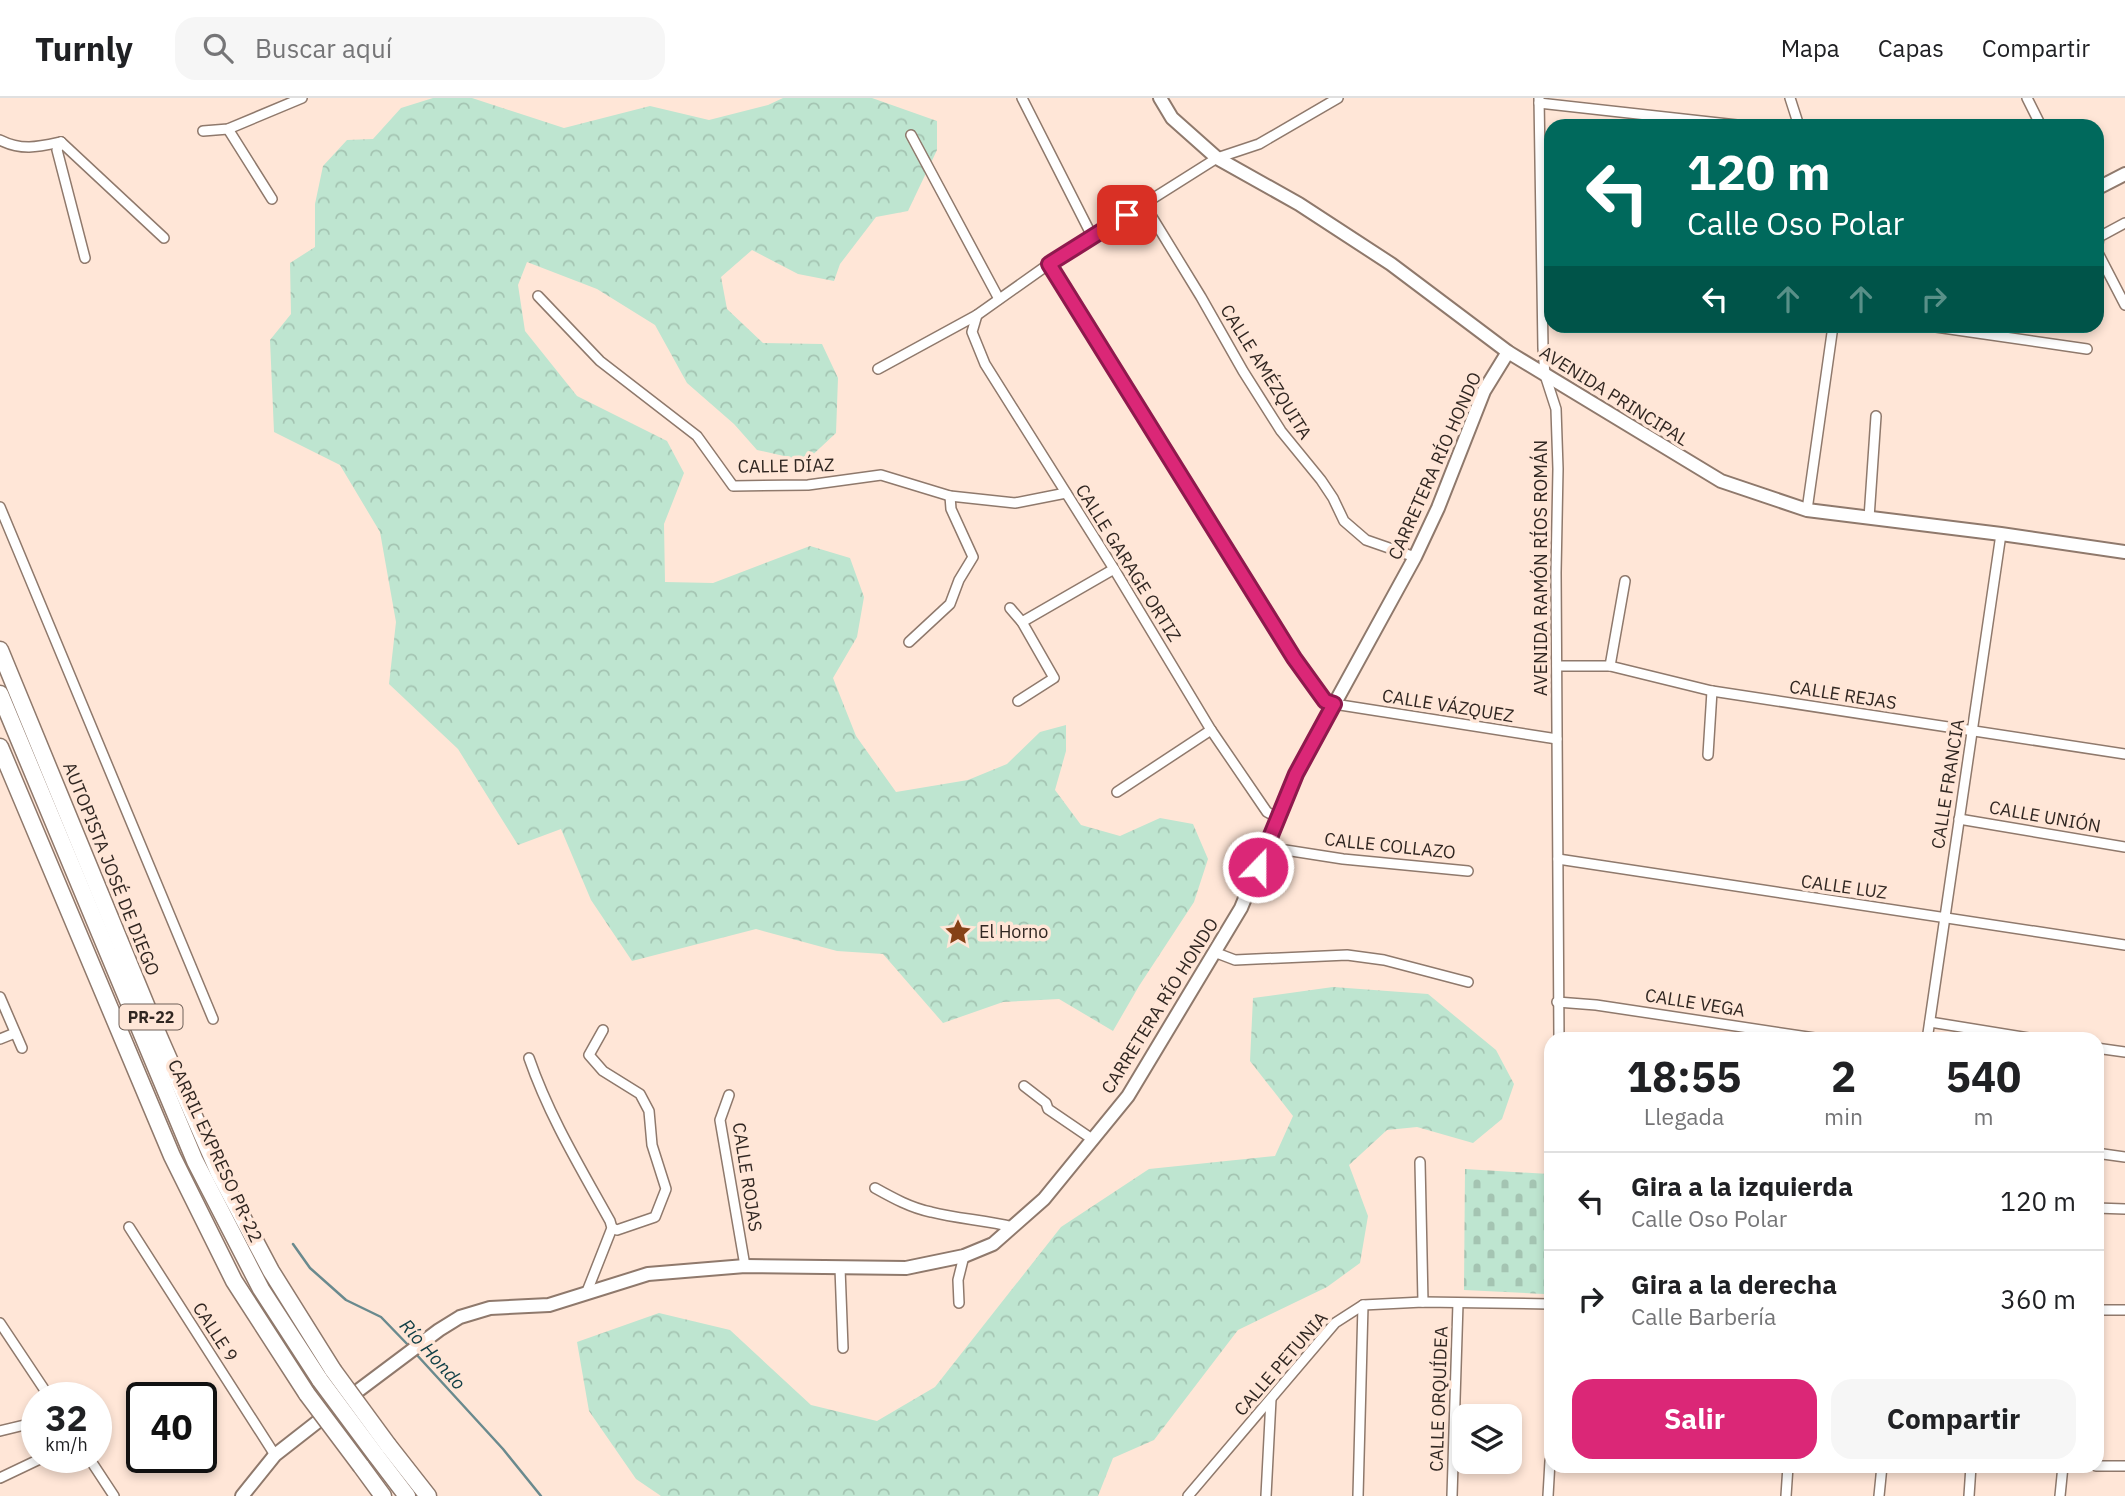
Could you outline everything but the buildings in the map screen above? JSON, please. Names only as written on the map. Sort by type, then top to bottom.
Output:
[{"type":"highway","name":"AUTOPISTA JOSÉ DE DIEGO","points":[[0,650],[160,1039],[219,1173],[327,1375],[382,1450],[428,1496]]},
{"type":"highway","name":"CARRIL EXPRESO PR-22","points":[[0,694],[195,1161],[261,1289],[327,1375]]},
{"type":"highway","name":"PR-22","points":[[0,747],[172,1156],[234,1281],[307,1394],[383,1496]]},
{"type":"highway","points":[[382,1450],[407,1496]]},
{"type":"street","points":[[203,131],[228,129],[302,98]]},
{"type":"street","points":[[1022,98],[1092,236]]},
{"type":"street","name":"AVENIDA PRINCIPAL","points":[[1160,98],[1172,118],[1217,158],[1298,204],[1391,264],[1508,352],[1721,481],[1807,510],[2125,552]]},
{"type":"street","points":[[878,369],[977,314],[1092,236],[1217,158],[1259,144],[1338,98]]},
{"type":"street","points":[[1605,109],[1606,98]]},
{"type":"street","points":[[1790,98],[1797,119]]},
{"type":"street","points":[[2027,98],[2038,119]]},
{"type":"street","points":[[1539,101],[1679,119]]},
{"type":"street","name":"AVENIDA RAMÓN RÍOS ROMÁN","points":[[1539,101],[1543,348],[1545,375],[1556,409],[1558,435],[1559,1032]]},
{"type":"street","points":[[228,129],[272,199]]},
{"type":"street","points":[[911,135],[999,299]]},
{"type":"street","points":[[0,140],[14,147],[34,148],[61,142]]},
{"type":"street","points":[[61,142],[164,238]]},
{"type":"street","points":[[61,142],[57,150],[85,258]]},
{"type":"street","points":[[2104,185],[2125,174]]},
{"type":"street","name":"CALLE AMÉZQUITA","points":[[1144,204],[1202,297],[1242,371],[1281,431],[1321,480],[1344,521],[1366,540],[1415,557]]},
{"type":"street","points":[[2104,234],[2125,223]]},
{"type":"street","points":[[1049,264],[1294,658],[1325,701],[1334,704]]},
{"type":"street","points":[[2104,264],[2125,305]]},
{"type":"street","name":"CALLE DÍAZ","points":[[538,296],[600,362],[697,436],[733,486],[808,485],[881,475],[950,496],[1015,503],[1066,494]]},
{"type":"street","name":"CALLE GARAGE ORTIZ","points":[[977,314],[972,332],[985,363],[1211,730],[1268,812],[1278,818]]},
{"type":"street","points":[[1807,510],[1831,333]]},
{"type":"street","points":[[1976,333],[2087,349]]},
{"type":"street","name":"CARRETERA RÍO HONDO","points":[[242,1496],[275,1455],[392,1363],[460,1317],[490,1308],[549,1305],[648,1274],[745,1266],[906,1268],[964,1256],[993,1244],[1044,1199],[1128,1096],[1241,908],[1296,774],[1415,557],[1438,508],[1484,391],[1508,352]]},
{"type":"street","points":[[1869,518],[1876,416]]},
{"type":"street","points":[[908,642],[950,604],[959,580],[973,557],[951,509],[950,496]]},
{"type":"street","points":[[0,508],[213,1019]]},
{"type":"street","name":"CALLE FRANCIA","points":[[1928,1032],[2001,534]]},
{"type":"street","points":[[1022,622],[1114,569]]},
{"type":"street","points":[[1610,666],[1625,581]]},
{"type":"street","points":[[1010,608],[1022,622],[1054,678],[1018,701]]},
{"type":"street","name":"CALLE REJAS","points":[[1557,666],[1610,666],[1712,691],[2125,754]]},
{"type":"street","points":[[1709,755],[1712,691]]},
{"type":"street","name":"CALLE VÁZQUEZ","points":[[1334,704],[1557,739]]},
{"type":"street","points":[[1117,792],[1211,730]]},
{"type":"street","name":"CALLE UNIÓN","points":[[1959,818],[2125,847]]},
{"type":"street","name":"CALLE COLLAZO","points":[[1266,847],[1343,859],[1468,871]]},
{"type":"street","name":"CALLE LUZ","points":[[1558,859],[2125,945]]},
{"type":"street","points":[[1214,952],[1235,960],[1348,955],[1384,960],[1468,982]]},
{"type":"street","points":[[0,997],[22,1048]]},
{"type":"street","name":"CALLE VEGA","points":[[1557,1002],[1596,1004],[1776,1032]]},
{"type":"street","points":[[1930,1022],[1992,1032]]},
{"type":"street","points":[[603,1030],[589,1055],[603,1071],[640,1094],[649,1111],[652,1144],[666,1189],[655,1217],[617,1230],[612,1228]]},
{"type":"street","points":[[0,1039],[15,1033]]},
{"type":"street","points":[[2104,1049],[2125,1052]]},
{"type":"street","points":[[529,1058],[542,1096],[559,1131],[612,1228],[586,1294]]},
{"type":"street","points":[[1024,1086],[1046,1103],[1048,1109],[1092,1139]]},
{"type":"street","name":"CALLE ROJAS","points":[[729,1095],[720,1120],[745,1266]]},
{"type":"street","points":[[2104,1154],[2125,1157]]},
{"type":"street","points":[[1420,1162],[1423,1302]]},
{"type":"street","points":[[876,1188],[898,1201],[931,1212],[983,1219],[1013,1227]]},
{"type":"street","points":[[2104,1208],[2125,1209]]},
{"type":"street","name":"CALLE 9","points":[[129,1227],[275,1455]]},
{"type":"street","points":[[959,1303],[958,1280],[964,1256]]},
{"type":"street","points":[[840,1268],[843,1348]]},
{"type":"street","points":[[1358,1496],[1363,1305],[1423,1302],[1544,1304]]},
{"type":"street","name":"CALLE ORQUÍDEA","points":[[1452,1496],[1458,1303]]},
{"type":"street","name":"CALLE PETUNIA","points":[[1188,1496],[1335,1323],[1363,1305]]},
{"type":"street","points":[[2104,1310],[2125,1310]]},
{"type":"street","points":[[0,1323],[39,1382]]},
{"type":"street","points":[[1266,1496],[1271,1399]]},
{"type":"street","points":[[0,1431],[21,1426]]},
{"type":"street","points":[[2104,1466],[2125,1466]]},
{"type":"street","points":[[0,1478],[21,1468]]},
{"type":"street","points":[[99,1473],[114,1496]]},
{"type":"street","points":[[1548,1496],[1549,1473]]},
{"type":"street","points":[[1786,1496],[1788,1473]]},
{"type":"street","points":[[1879,1496],[1881,1473]]},
{"type":"street","points":[[1969,1496],[1971,1473]]},
{"type":"street","points":[[2060,1496],[2062,1473]]},
{"type":"green space","points":[[433,98],[472,98],[564,128],[650,106],[709,120],[768,105],[783,98],[872,98],[937,121],[937,150],[908,211],[876,217],[840,264],[834,281],[798,274],[752,250],[721,277],[727,309],[763,343],[822,344],[838,378],[836,433],[806,461],[757,450],[734,424],[687,383],[655,325],[597,289],[527,262],[518,285],[525,331],[577,396],[667,441],[684,473],[664,524],[665,582],[713,583],[810,546],[850,558],[864,597],[857,637],[833,678],[856,736],[896,792],[968,780],[1007,764],[1040,732],[1066,725],[1066,751],[1055,790],[1081,825],[1120,836],[1160,818],[1193,824],[1208,859],[1194,902],[1113,1031],[1059,999],[1003,1002],[943,1023],[883,954],[837,951],[756,929],[632,961],[591,900],[561,829],[518,845],[458,749],[389,684],[396,622],[380,532],[340,465],[274,432],[270,340],[291,314],[290,263],[315,247],[315,204],[323,166],[347,140],[373,139],[401,108]]},
{"type":"green space","points":[[1333,987],[1428,994],[1496,1050],[1514,1084],[1502,1119],[1473,1143],[1417,1127],[1387,1130],[1349,1165],[1368,1216],[1360,1263],[1327,1287],[1238,1330],[1154,1440],[1113,1458],[1098,1496],[661,1496],[636,1479],[589,1411],[577,1342],[659,1313],[730,1330],[811,1405],[877,1421],[935,1387],[1061,1227],[1149,1169],[1275,1156],[1293,1116],[1250,1061],[1253,998]]},
{"type":"green space","points":[[1465,1169],[1544,1174],[1544,1294],[1464,1290]]},
{"type":"waterway","name":"Río Hondo","points":[[293,1244],[310,1268],[346,1300],[381,1317],[410,1347]]},
{"type":"waterway","name":"Río Hondo","points":[[416,1354],[503,1449],[541,1496]]},
{"type":"place","name":"El Horno","points":[[958,932]]},
{"type":"route","points":[[1127,215],[1049,264],[1294,658],[1325,701],[1334,704],[1296,774],[1258,867]]}]
